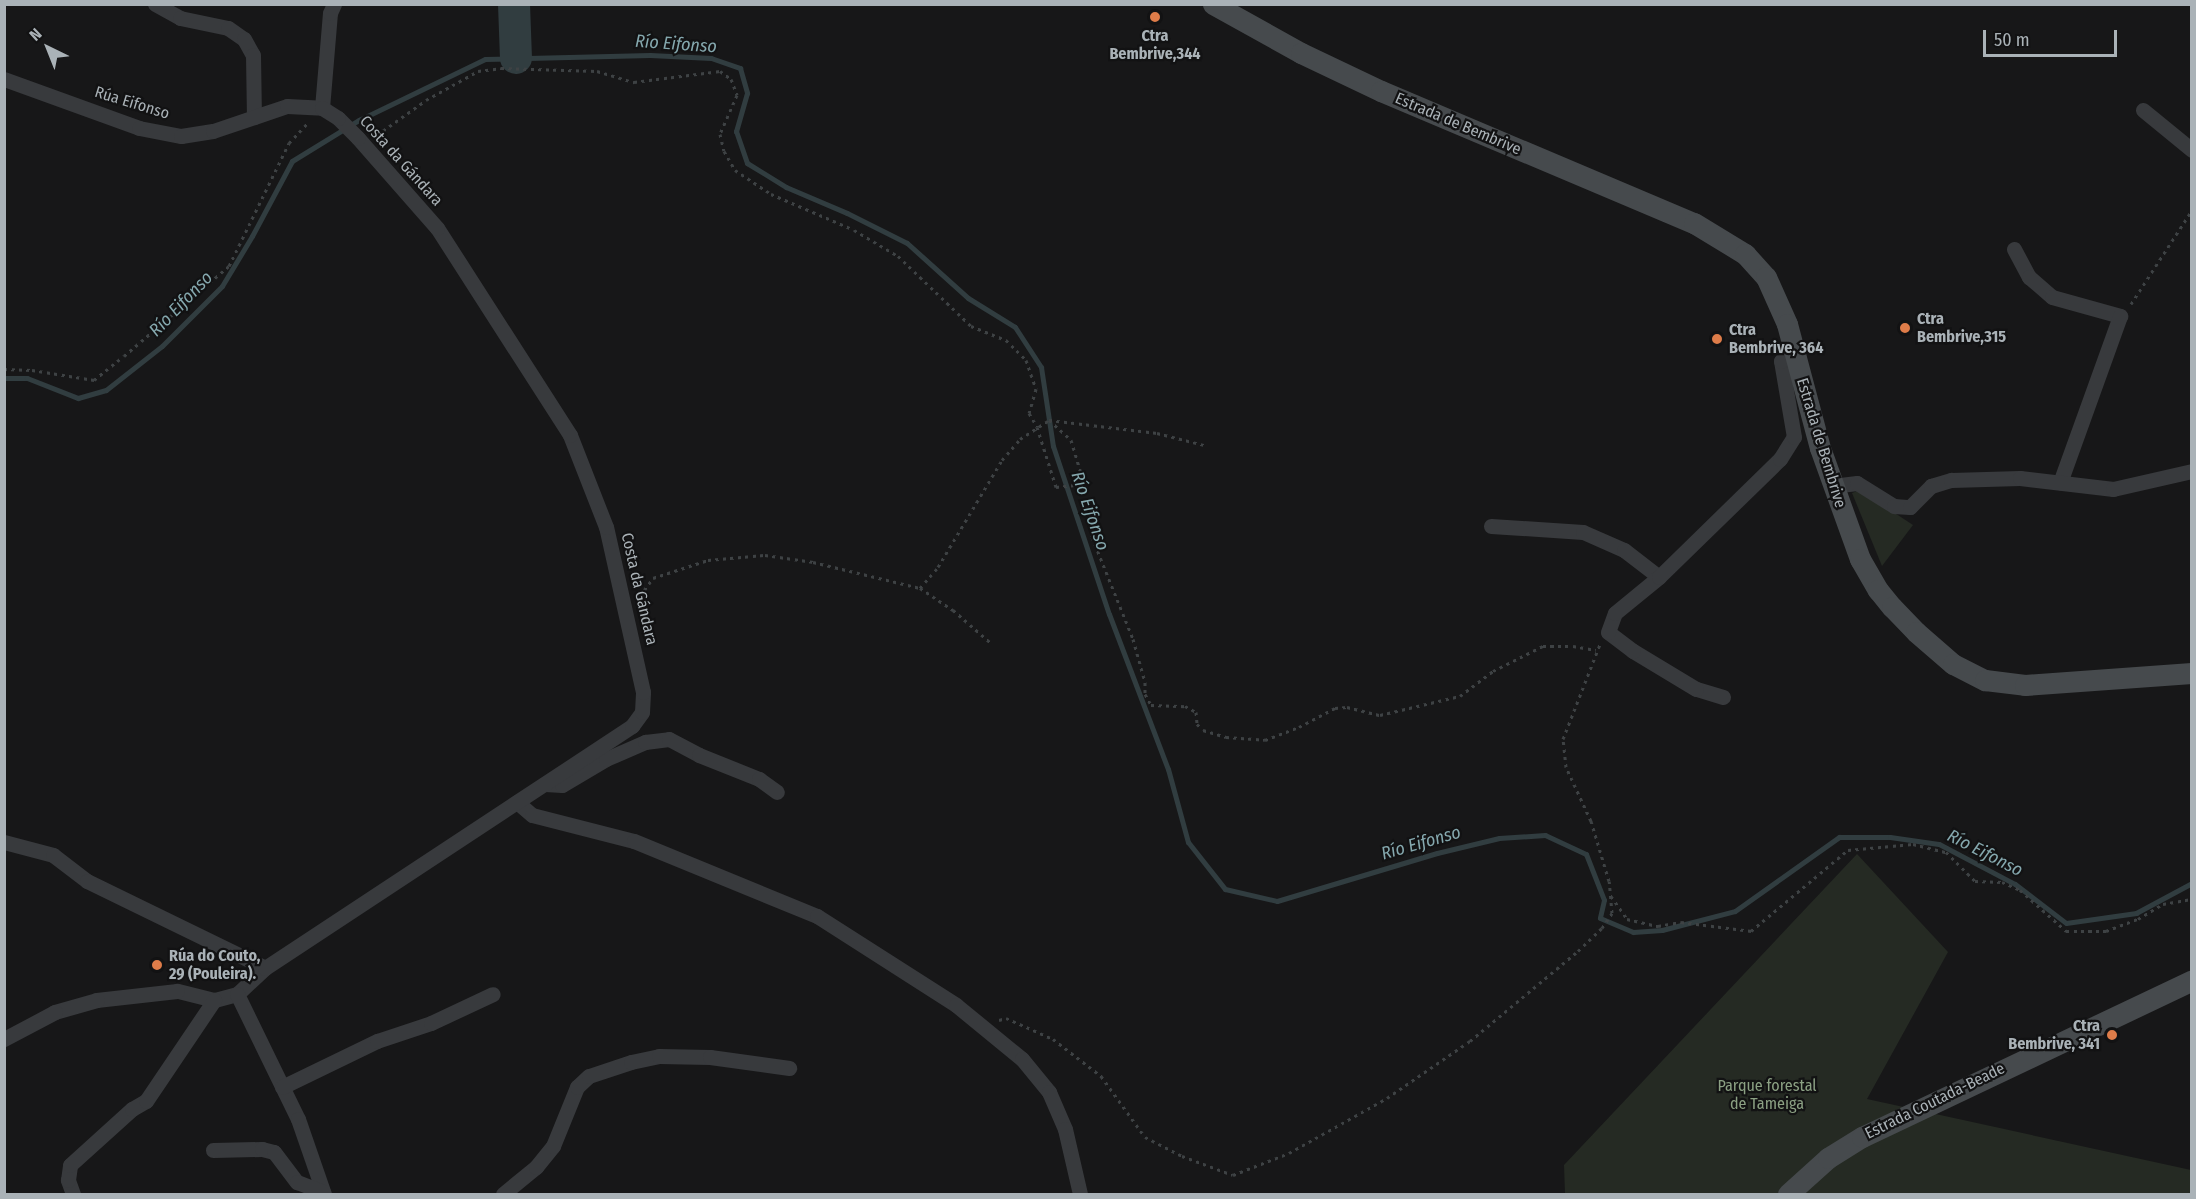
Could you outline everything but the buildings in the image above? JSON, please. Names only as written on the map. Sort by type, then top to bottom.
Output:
[{"type":"street","points":[[155,4],[180,18],[228,28],[244,39],[253,56],[254,117]]},
{"type":"street","points":[[322,108],[330,13],[334,4]]},
{"type":"street","name":"Estrada de Bembrive","points":[[1213,4],[1301,53],[1381,91],[1714,233],[1745,254],[1766,277],[1783,315],[1808,410],[1832,486],[1860,559],[1878,590],[1916,632],[1953,664],[1968,673],[2004,684],[2025,685],[2192,672]]},
{"type":"street","name":"Rúa Eifonso","points":[[4,78],[139,128],[182,136],[213,131],[287,106],[322,108]]},
{"type":"street","name":"Costa da Gándara","points":[[237,994],[265,968],[632,726],[642,712],[643,692],[606,526],[570,435],[437,228],[338,118],[322,108]]},
{"type":"street","points":[[2143,110],[2192,150]]},
{"type":"street","points":[[2014,249],[2029,277],[2052,297],[2120,316],[2061,483]]},
{"type":"street","points":[[1723,697],[1696,689],[1633,651],[1608,632],[1615,613],[1659,577],[1780,459],[1794,437],[1781,361],[1793,347]]},
{"type":"street","points":[[1832,486],[1857,483],[1894,506],[1910,507],[1931,486],[1951,480],[2020,478],[2113,489],[2192,471]]},
{"type":"street","points":[[1491,526],[1583,532],[1624,550],[1659,577]]},
{"type":"street","points":[[545,783],[562,785],[606,759],[645,742],[669,739],[699,755],[759,779],[777,792]]},
{"type":"street","points":[[517,802],[532,815],[634,841],[817,916],[956,1005],[1022,1059],[1049,1092],[1065,1129],[1080,1194]]},
{"type":"street","points":[[4,842],[53,855],[87,880],[265,968]]},
{"type":"street","name":"Estrada Coutada-Beade","points":[[1788,1194],[1828,1158],[1870,1133],[2192,980]]},
{"type":"street","points":[[4,1038],[55,1012],[97,1000],[177,991],[214,1000],[237,994],[298,1119],[324,1193]]},
{"type":"street","points":[[282,1087],[377,1041],[431,1023],[493,994]]},
{"type":"street","points":[[73,1194],[68,1179],[70,1165],[132,1109],[146,1101],[214,1000]]},
{"type":"street","points":[[503,1194],[536,1167],[553,1146],[577,1087],[589,1076],[631,1062],[659,1056],[710,1058],[789,1068]]},
{"type":"street","points":[[213,1150],[262,1149],[274,1152],[297,1182],[324,1193]]},
{"type":"path","points":[[361,142],[426,100],[478,72],[501,68],[597,71],[634,81],[720,71],[731,79],[737,95],[720,134],[724,151],[735,170],[771,194],[854,230],[898,256],[971,326],[1006,340],[1026,360],[1036,389],[1029,413],[1037,427],[1056,487],[1083,484]]},
{"type":"path","points":[[4,369],[94,380],[124,356],[229,267],[289,143],[322,108]]},
{"type":"path","points":[[2120,316],[2128,309],[2192,210]]},
{"type":"path","points":[[1049,420],[1071,440],[1095,520],[1092,537],[1133,639],[1145,682],[1145,694],[1151,705],[1185,706],[1196,711],[1197,723],[1203,730],[1226,737],[1265,740],[1299,727],[1335,708],[1347,707],[1380,716],[1460,696],[1492,671],[1543,646],[1573,646],[1596,651]]},
{"type":"path","points":[[920,588],[938,567],[1002,460],[1020,439],[1049,420],[1157,433],[1204,445]]},
{"type":"path","points":[[640,603],[639,594],[653,578],[708,560],[765,555],[813,562],[920,588],[953,610],[991,644]]},
{"type":"path","points":[[980,1025],[1006,1018],[1053,1039],[1101,1076],[1145,1137],[1182,1156],[1233,1175],[1289,1154],[1387,1098],[1470,1041],[1602,928],[1612,913],[1609,881],[1591,821],[1566,767],[1563,739],[1596,651],[1608,632]]},
{"type":"path","points":[[1610,894],[1627,919],[1658,926],[1681,922],[1751,931],[1848,850],[1913,844],[1946,852],[1975,881],[2002,882],[2020,890],[2066,931],[2106,931],[2138,919],[2163,904],[2192,899]]},
{"type":"green space","points":[[1860,490],[1913,525],[1882,566],[1852,493]]},
{"type":"green space","name":"Parque forestal de Tameiga","points":[[1857,854],[1948,952],[1867,1099],[2191,1170],[2192,1194],[1565,1194],[1564,1165]]},
{"type":"waterway","points":[[514,4],[516,58]]},
{"type":"waterway","name":"Río Eifonso","points":[[4,378],[27,378],[78,398],[106,390],[162,346],[222,286],[292,161],[359,120],[485,59],[650,55],[711,58],[740,68],[747,93],[736,131],[747,163],[786,187],[847,213],[907,243],[968,298],[1015,327],[1041,367],[1053,446],[1109,614],[1168,769],[1188,842],[1225,889],[1277,901],[1437,853],[1499,838],[1545,835],[1586,854],[1604,900],[1600,918],[1633,932],[1662,930],[1735,911],[1839,837],[1890,837],[1939,844],[2015,884],[2066,923],[2136,913],[2192,883]]},
{"type":"place","name":"Ctra Bembrive,344","points":[[1155,17]]},
{"type":"place","name":"Ctra Bembrive,315","points":[[1905,328]]},
{"type":"place","name":"Ctra Bembrive, 364","points":[[1717,339]]},
{"type":"place","name":"Rúa do Couto, 29 (Pouleira).","points":[[157,965]]},
{"type":"place","name":"Ctra Bembrive, 341","points":[[2112,1035]]}]
